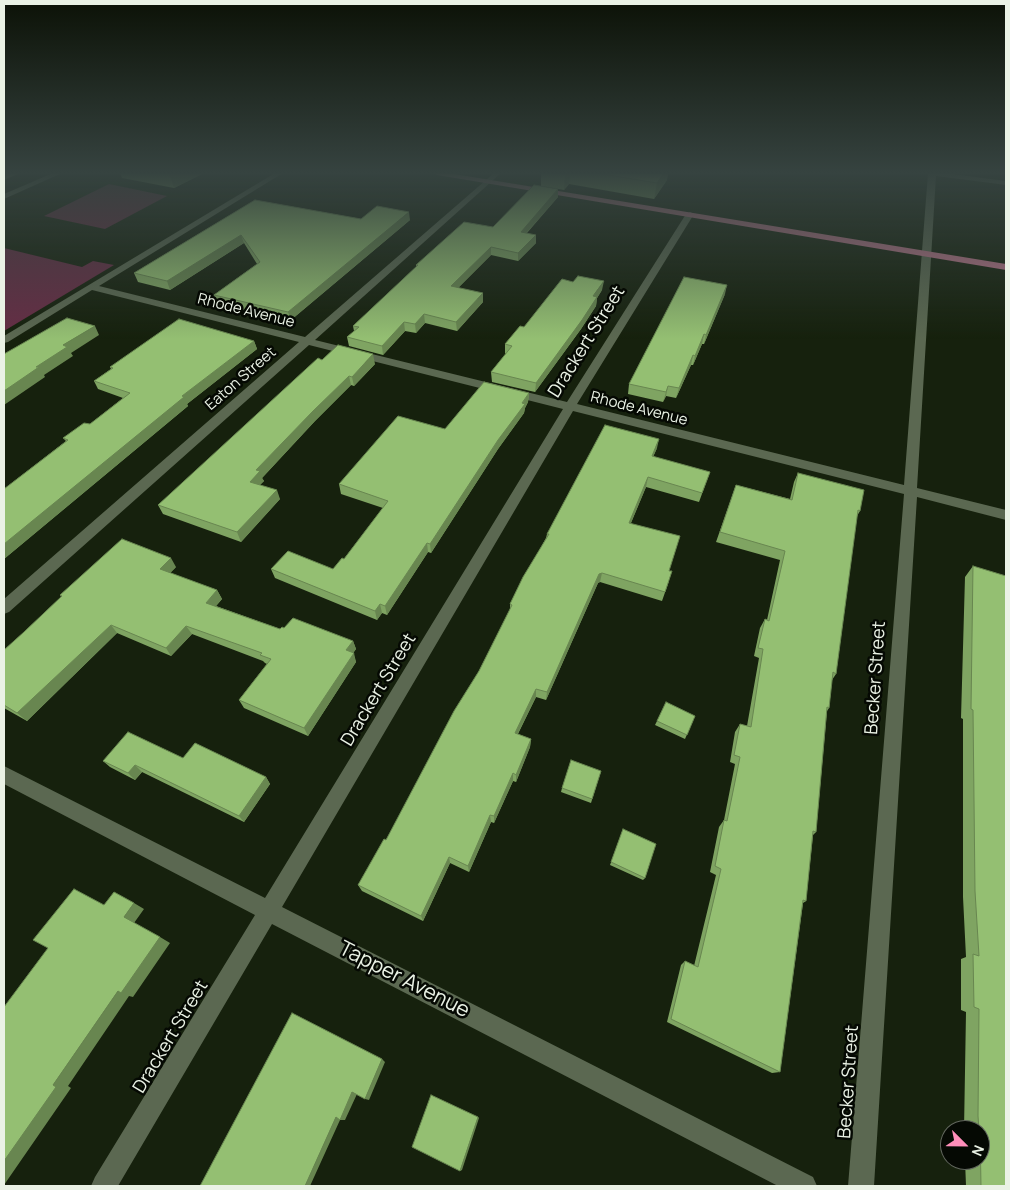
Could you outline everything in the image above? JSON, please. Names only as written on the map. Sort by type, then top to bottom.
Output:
[{"type":"main road","points":[[776,229],[1006,267]]},
{"type":"street","points":[[4,340],[187,229]]},
{"type":"street","name":"Eaton Street","points":[[4,608],[435,229]]},
{"type":"street","name":"Drackert Street","points":[[104,1186],[570,408],[681,229]]},
{"type":"street","name":"Becker Street","points":[[862,1186],[928,229]]},
{"type":"street","name":"Rhode Avenue","points":[[90,288],[1006,515]]},
{"type":"street","name":"Tapper Avenue","points":[[4,775],[804,1186]]},
{"type":"shaded area","points":[[4,248],[82,267],[93,261],[114,265],[4,331]]},
{"type":"building","points":[[208,229],[389,229],[288,312],[214,295],[260,262],[241,235],[167,281],[134,273]]},
{"type":"building","points":[[457,229],[524,229],[521,232],[536,235],[518,253],[491,247],[451,286],[483,293],[456,322],[424,314],[415,324],[404,322],[382,346],[347,337],[359,327],[353,326],[418,265],[416,265]]},
{"type":"building","points":[[578,276],[604,281],[593,296],[597,297],[582,320],[536,383],[491,372],[512,346],[505,344],[520,326],[524,327],[562,279],[573,282]]},
{"type":"building","points":[[684,277],[727,285],[706,335],[704,334],[695,356],[693,355],[679,388],[668,386],[666,392],[629,384]]},
{"type":"building","points":[[67,318],[95,326],[63,345],[67,347],[4,391],[4,354]]},
{"type":"building","points":[[179,319],[254,341],[182,396],[184,397],[4,544],[4,489],[68,440],[63,438],[84,423],[90,424],[130,393],[94,381],[113,368],[110,367]]},
{"type":"building","points":[[338,345],[373,354],[352,377],[349,376],[313,411],[256,470],[260,471],[250,482],[277,490],[237,532],[158,505],[318,358],[322,360]]},
{"type":"building","points":[[484,382],[529,393],[522,403],[525,404],[498,440],[430,544],[427,543],[385,606],[380,604],[375,611],[271,569],[288,551],[333,569],[342,558],[344,559],[388,501],[339,484],[398,416],[445,429]]},
{"type":"building","points":[[605,425],[659,439],[652,456],[710,472],[702,493],[648,477],[629,523],[680,536],[669,571],[672,571],[665,592],[602,573],[599,574],[547,692],[536,689],[515,733],[531,739],[516,775],[513,773],[494,816],[490,815],[468,866],[449,857],[421,916],[358,885],[384,839],[386,840],[454,711],[479,671],[512,605],[510,604],[523,577],[549,534],[547,534]]},
{"type":"building","points":[[798,473],[864,490],[860,511],[858,510],[836,674],[833,672],[829,708],[827,707],[816,832],[813,831],[806,901],[803,900],[780,1072],[671,1019],[685,961],[698,967],[721,869],[715,866],[724,820],[727,821],[740,757],[734,755],[740,724],[751,727],[763,649],[758,648],[765,619],[769,621],[785,551],[720,532],[736,485],[792,500]]},
{"type":"building","points":[[122,539],[171,558],[160,569],[217,590],[206,603],[280,629],[284,628],[293,618],[353,641],[346,650],[354,653],[304,728],[239,700],[271,659],[260,655],[262,653],[186,626],[166,648],[111,625],[17,713],[4,705],[4,650],[62,596],[60,595]]},
{"type":"building","points":[[973,566],[1006,576],[1006,1186],[981,1186],[981,1170],[990,1170],[990,1120],[978,1120],[978,1116],[979,1009],[974,1007],[973,954],[979,956],[975,891],[973,710],[971,709]]},
{"type":"building","points":[[666,702],[695,716],[687,735],[657,721]]},
{"type":"building","points":[[128,732],[183,758],[195,743],[266,777],[239,816],[135,765],[128,773],[103,761]]},
{"type":"building","points":[[571,760],[601,771],[592,799],[562,788]]},
{"type":"building","points":[[623,829],[656,844],[645,878],[611,862]]},
{"type":"building","points":[[74,889],[104,905],[114,892],[134,903],[124,917],[160,937],[121,993],[118,991],[53,1085],[56,1087],[4,1161],[4,1007],[48,948],[33,940]]},
{"type":"building","points":[[292,1013],[382,1059],[365,1099],[352,1092],[340,1120],[336,1117],[305,1186],[200,1186]]},
{"type":"building","points":[[431,1095],[478,1117],[460,1171],[412,1147]]}]
